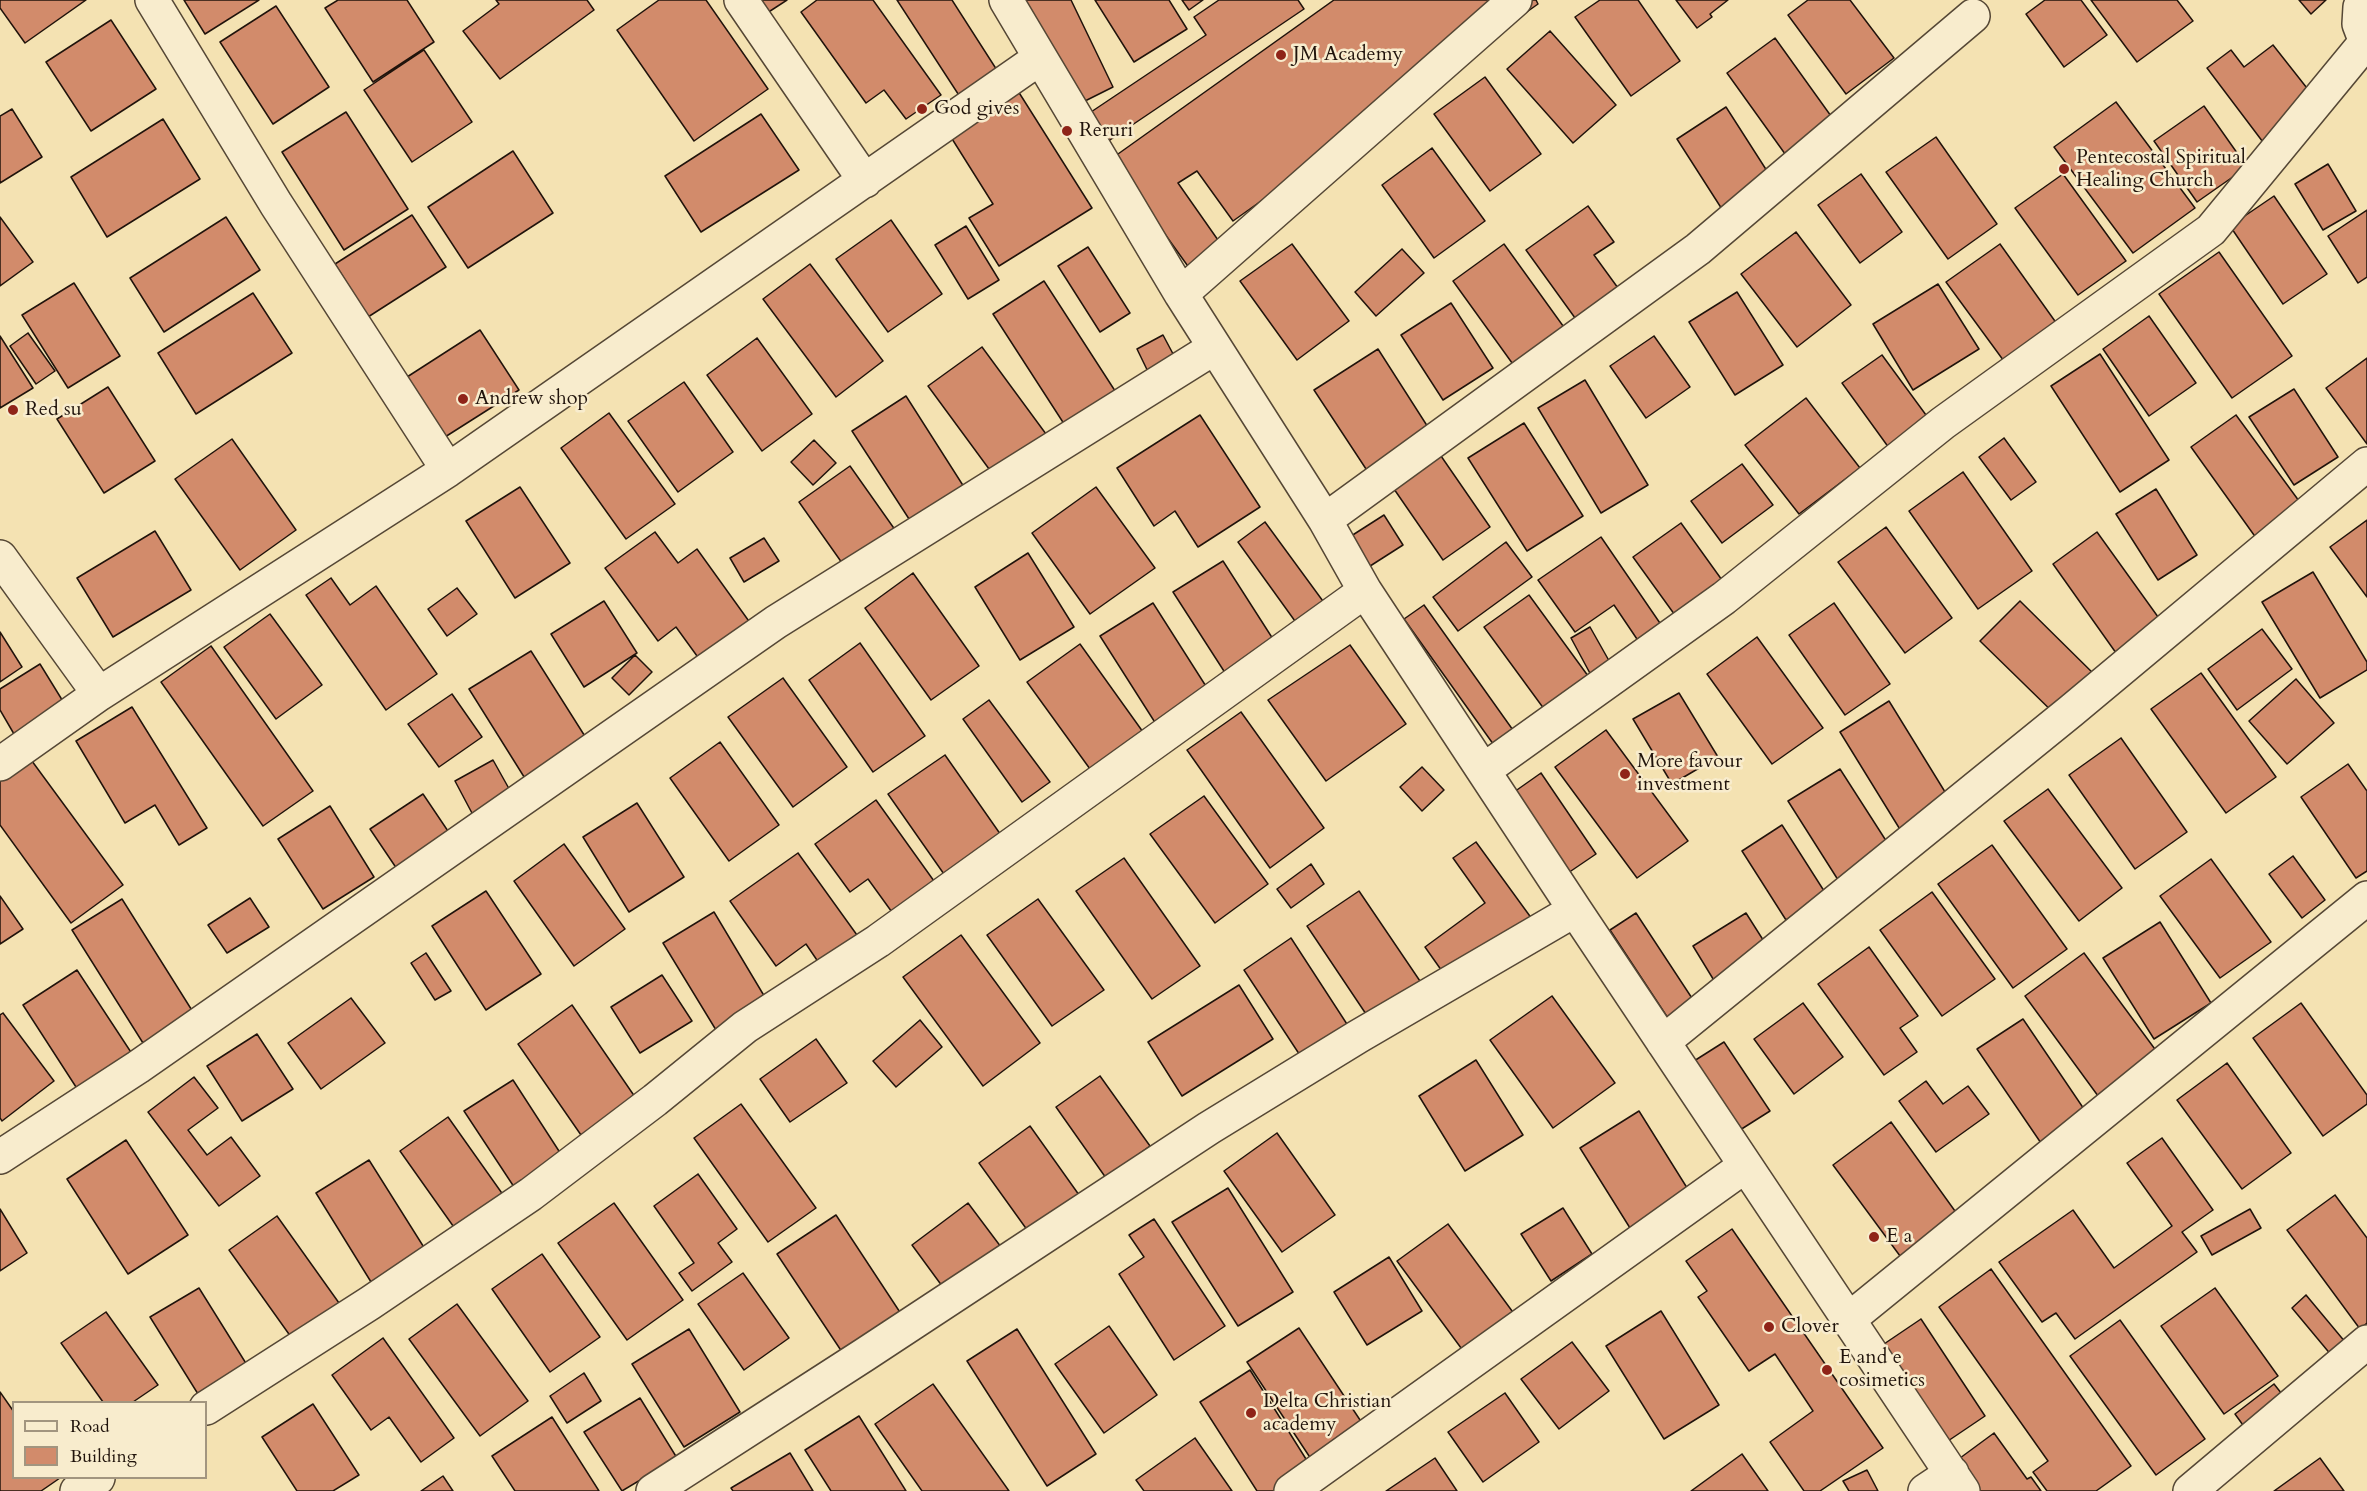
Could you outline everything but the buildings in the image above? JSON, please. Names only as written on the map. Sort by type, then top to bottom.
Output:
[{"type":"street","points":[[152,0],[276,204],[448,470]]},
{"type":"street","points":[[741,0],[864,181]]},
{"type":"street","points":[[1005,0],[1214,348],[1325,520],[1365,591],[1957,1482],[1925,1491]]},
{"type":"street","points":[[1181,294],[1515,0]]},
{"type":"street","points":[[1484,770],[1724,598],[1943,423],[2211,230],[2366,44],[2359,24],[2360,7],[2363,0]]},
{"type":"street","points":[[1325,520],[1698,249],[1973,16]]},
{"type":"street","points":[[0,764],[99,694],[448,470],[1040,58]]},
{"type":"street","points":[[0,1157],[138,1067],[776,622],[1214,348]]},
{"type":"street","points":[[1663,1042],[2062,718],[2367,464]]},
{"type":"street","points":[[0,557],[99,694]]},
{"type":"street","points":[[207,1407],[370,1303],[531,1194],[655,1100],[745,1027],[878,941],[1365,591]]},
{"type":"street","points":[[1848,1320],[2367,898]]},
{"type":"street","points":[[653,1491],[854,1362],[1209,1128],[1359,1035],[1575,910]]},
{"type":"street","points":[[1291,1491],[1746,1166]]},
{"type":"street","points":[[2190,1491],[2367,1342]]},
{"type":"street","points":[[77,1491],[96,1479]]},
{"type":"place","name":"JM Academy","points":[[1281,55]]},
{"type":"place","name":"God gives","points":[[922,109]]},
{"type":"place","name":"Reruri","points":[[1067,131]]},
{"type":"place","name":"Pentecostal Spiritual Healing Church","points":[[2064,169]]},
{"type":"place","name":"Andrew shop","points":[[463,399]]},
{"type":"place","name":"Red su","points":[[13,410]]},
{"type":"place","name":"More favour investment","points":[[1625,774]]},
{"type":"place","name":"E a","points":[[1874,1237]]},
{"type":"place","name":"Clover","points":[[1769,1327]]},
{"type":"place","name":"E and e cosimetics","points":[[1827,1370]]},
{"type":"place","name":"Delta Christian academy","points":[[1251,1413]]}]
